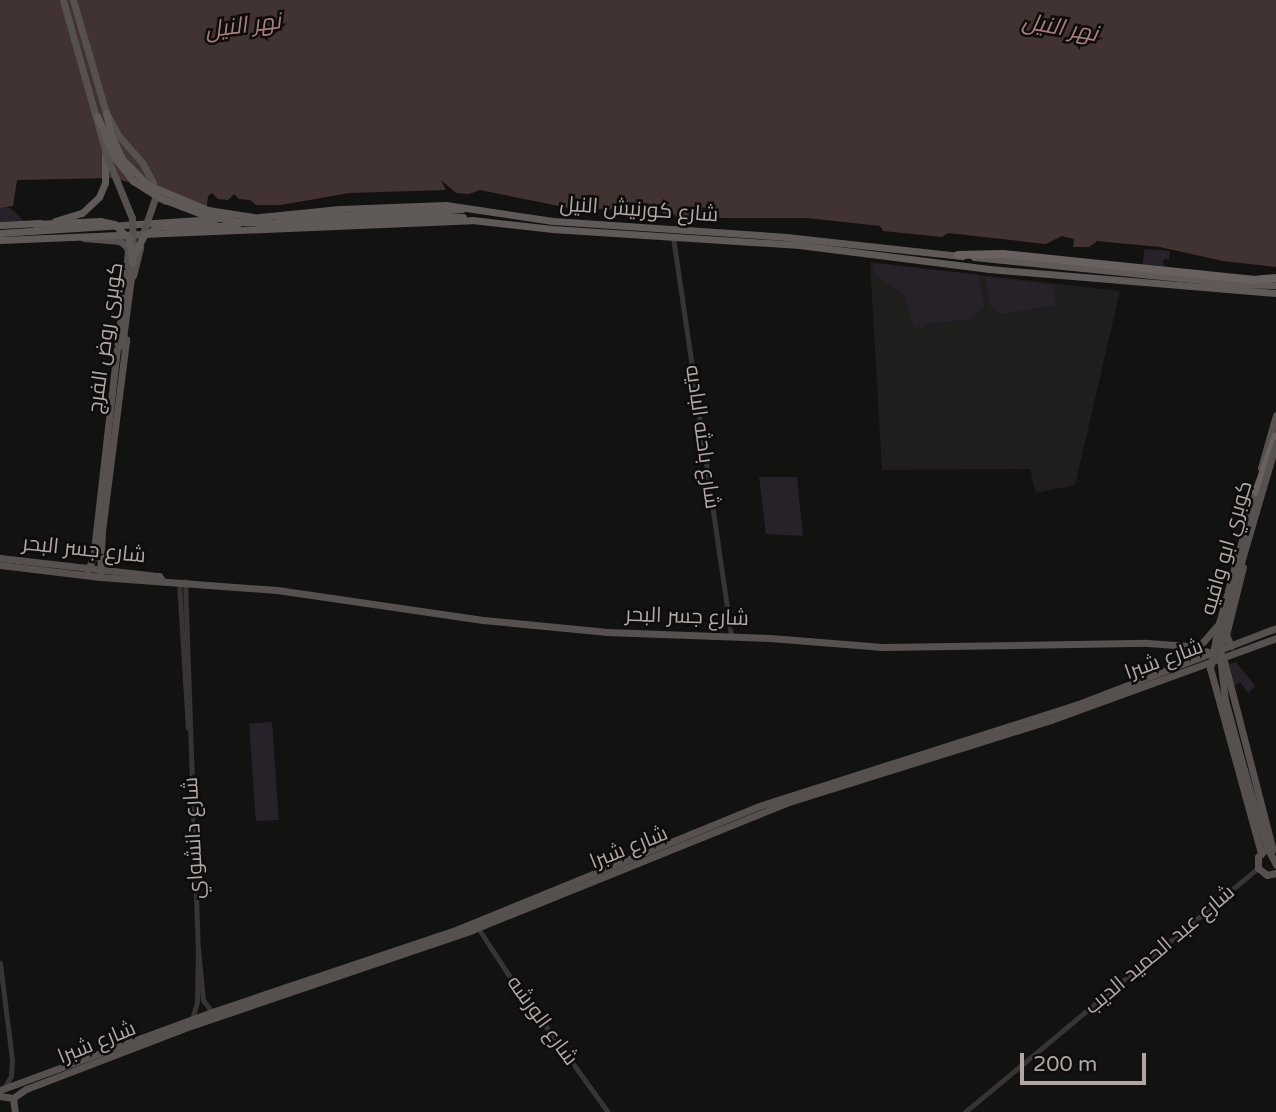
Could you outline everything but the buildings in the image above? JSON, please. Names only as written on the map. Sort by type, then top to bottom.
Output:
[{"type":"highway","points":[[106,113],[116,148],[138,178],[161,192],[208,210],[269,219],[432,214],[460,216],[472,220]]},
{"type":"highway","points":[[97,116],[115,158],[133,181],[160,198],[207,216],[241,222],[293,223],[432,214],[466,208]]},
{"type":"highway","points":[[35,224],[75,216],[94,204],[105,183],[105,149]]},
{"type":"highway","name":"شارع كورنيش النيل","points":[[0,233],[44,233],[162,221],[427,205],[553,221],[814,239],[1012,262],[1276,285]]},
{"type":"highway","points":[[133,260],[144,235],[160,226],[276,224],[309,212]]},
{"type":"highway","name":"شارع كورنيش النيل","points":[[0,240],[472,220],[827,247],[989,269],[1276,293]]},
{"type":"highway","points":[[0,225],[100,221],[114,224],[129,239],[133,260]]},
{"type":"highway","points":[[958,255],[1042,258],[1237,279],[1276,278]]},
{"type":"highway","points":[[989,269],[990,259]]},
{"type":"highway","points":[[1010,271],[1009,265],[1012,262]]},
{"type":"highway","points":[[1256,492],[1276,436]]},
{"type":"main road","name":"كوبرى روض الفرج","points":[[63,0],[105,149],[130,210],[133,260],[105,480],[106,494]]},
{"type":"main road","name":"كوبرى روض الفرج","points":[[73,0],[106,113],[119,136],[147,170],[155,190],[154,205],[133,260],[118,349]]},
{"type":"main road","points":[[96,570],[135,264],[142,243],[151,233]]},
{"type":"main road","points":[[84,238],[120,242],[128,249],[96,570]]},
{"type":"main road","points":[[1261,853],[1211,674],[1211,662],[1219,622],[1276,415]]},
{"type":"main road","name":"كوبري ابو وافيه","points":[[1276,443],[1229,603],[1220,657],[1225,700],[1266,845],[1276,865]]},
{"type":"main road","points":[[1231,646],[1226,635],[1276,453]]},
{"type":"main road","name":"شارع جسر البحر","points":[[0,558],[96,570],[158,582],[161,579],[297,592],[539,626],[731,636],[883,648],[1147,643],[1214,653]]},
{"type":"main road","name":"شارع جسر البحر","points":[[0,565],[96,570]]},
{"type":"main road","points":[[1194,648],[1203,642],[1219,622]]},
{"type":"main road","name":"شارع شبرا","points":[[459,932],[478,928],[751,813],[1081,703],[1276,628]]},
{"type":"main road","name":"شارع شبرا","points":[[751,813],[1051,720],[1276,638]]},
{"type":"main road","points":[[1224,657],[1275,851],[1261,853],[1257,859],[1258,868],[1267,875],[1276,873]]},
{"type":"main road","name":"شارع شبرا","points":[[77,1066],[459,932],[737,819]]},
{"type":"main road","name":"شارع شبرا","points":[[13,1098],[63,1072],[192,1019],[377,960]]},
{"type":"main road","name":"شارع شبرا","points":[[1,1091],[21,1082],[63,1072]]},
{"type":"main road","points":[[1,1091],[13,1098],[15,1112]]},
{"type":"street","name":"شارع باحثه الباديه","points":[[673,237],[731,636]]},
{"type":"street","name":"شارع دانشواي","points":[[182,581],[198,948],[203,1000],[212,1012]]},
{"type":"street","name":"شارع عبد الحميد الديب","points":[[965,1112],[1258,868]]},
{"type":"street","name":"شارع الورشه","points":[[478,928],[608,1112]]},
{"type":"street","name":"شارع دانشواي","points":[[192,1019],[197,1002],[198,948]]},
{"type":"street","points":[[0,963],[12,1060],[11,1076],[1,1091]]},
{"type":"street","points":[[12,1060],[21,1082]]},
{"type":"shaded area","points":[[0,208],[10,208],[24,221],[0,222]]},
{"type":"shaded area","points":[[1144,249],[1170,251],[1169,260],[1164,259],[1163,265],[1169,268],[1143,266]]},
{"type":"shaded area","points":[[870,262],[1120,291],[1075,485],[1036,493],[1030,469],[882,470]]},
{"type":"shaded area","points":[[873,263],[979,275],[984,305],[973,319],[925,324],[924,327],[914,328],[905,296],[874,274]]},
{"type":"shaded area","points":[[985,277],[1054,285],[1056,305],[1002,314],[990,306]]},
{"type":"shaded area","points":[[759,477],[797,477],[803,536],[766,534]]},
{"type":"shaded area","points":[[1236,662],[1255,686],[1248,693],[1240,682],[1234,686],[1229,664]]},
{"type":"shaded area","points":[[272,722],[279,820],[256,821],[249,724]]},
{"type":"water","name":"نهر النيل","points":[[0,0],[1276,0],[1276,267],[1223,261],[1160,247],[1097,241],[1089,247],[1073,247],[1074,239],[1062,236],[1046,244],[948,233],[942,237],[883,231],[880,226],[807,218],[718,218],[713,208],[684,207],[710,210],[710,218],[668,216],[658,211],[569,208],[480,190],[469,194],[456,193],[441,180],[446,190],[349,193],[281,205],[256,205],[250,200],[239,199],[234,194],[228,200],[218,199],[212,193],[208,196],[207,206],[164,205],[132,183],[113,178],[17,180],[13,206],[0,208]]}]
